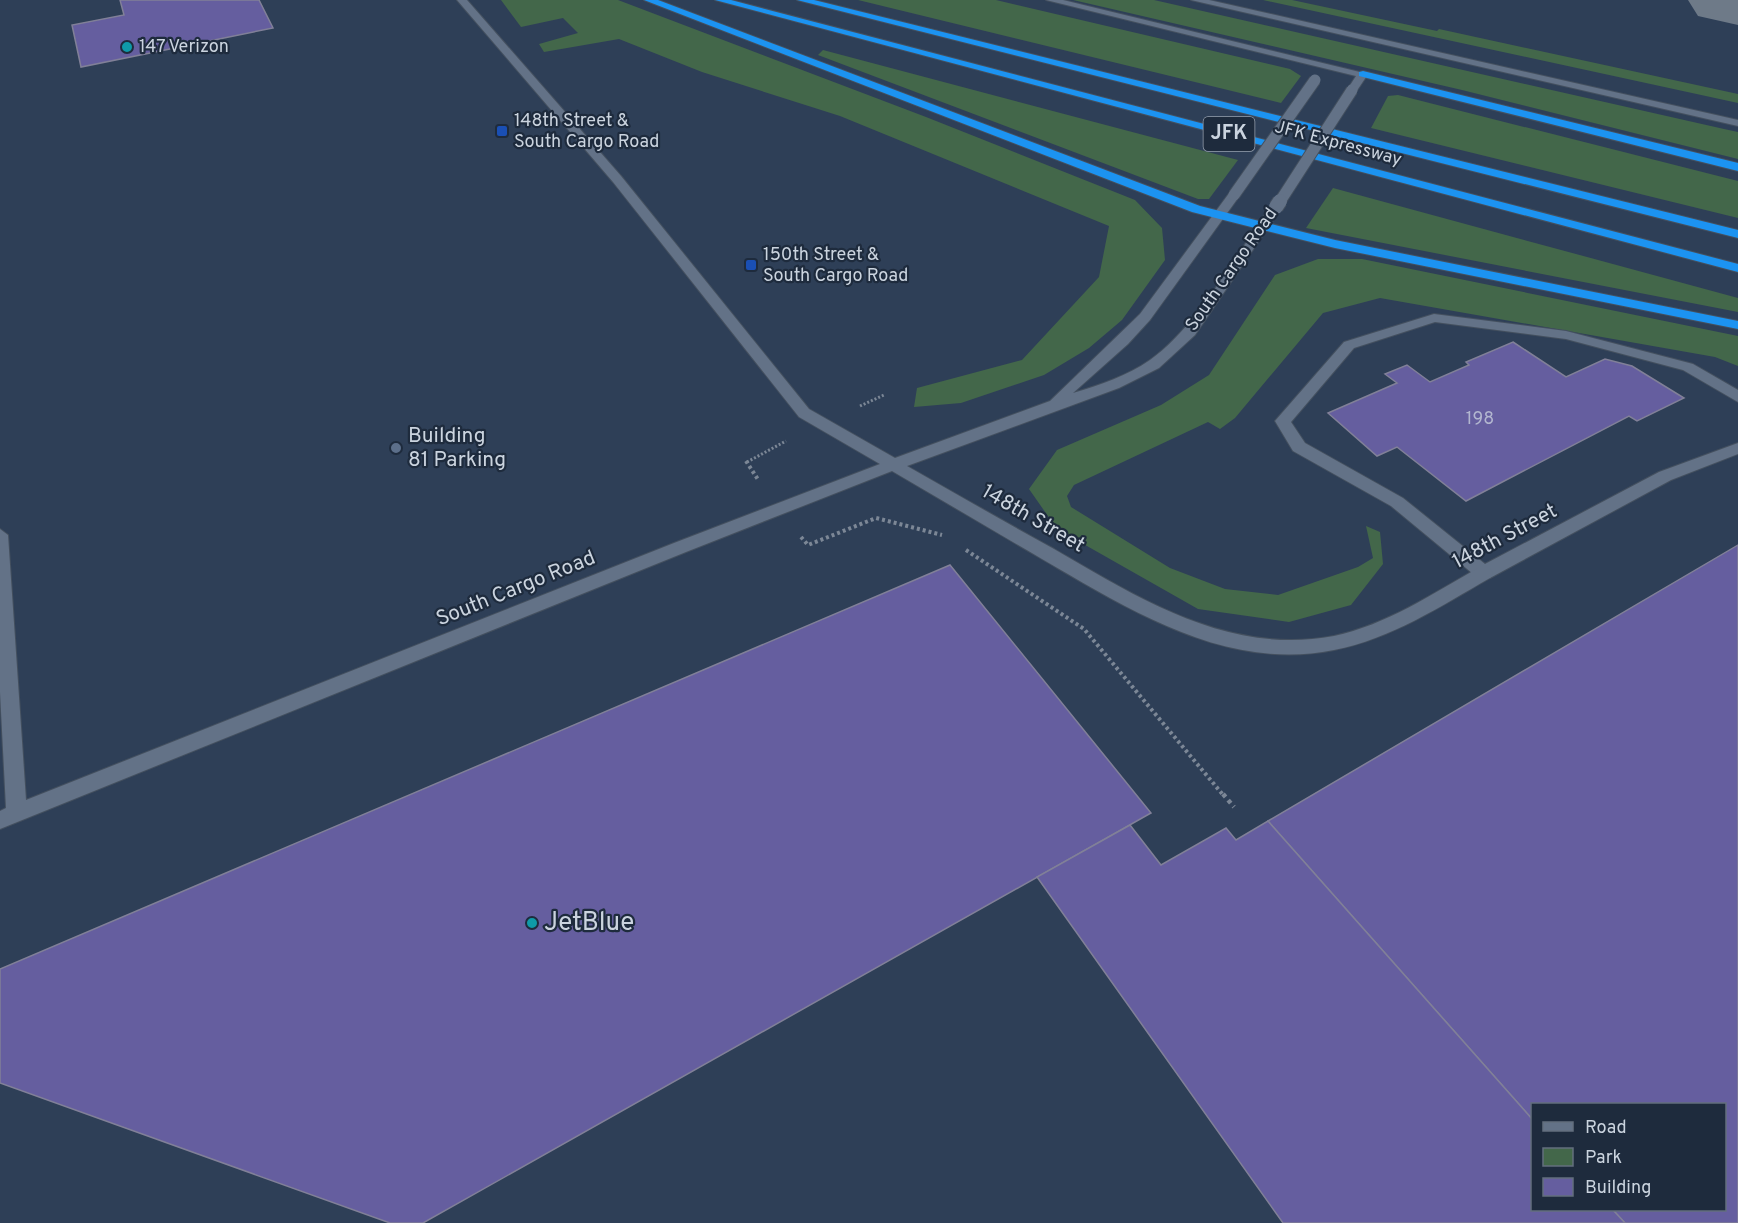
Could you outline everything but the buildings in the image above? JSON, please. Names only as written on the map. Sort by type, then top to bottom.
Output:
[{"type":"highway","points":[[649,0],[1147,192],[1220,215],[1346,246],[1738,325]]},
{"type":"highway","name":"JFK Expressway","points":[[720,0],[1738,268]]},
{"type":"highway","name":"JFK Expressway","points":[[802,0],[1738,234]]},
{"type":"highway","points":[[1363,74],[1738,167]]},
{"type":"street","name":"148th Street","points":[[462,0],[617,179],[804,413],[1153,614],[1219,639],[1284,648],[1340,642],[1393,623],[1665,476],[1738,448]]},
{"type":"street","points":[[1051,0],[1363,74]]},
{"type":"street","points":[[1196,0],[1738,123]]},
{"type":"street","name":"South Cargo Road","points":[[1051,405],[1123,341],[1145,317],[1327,64]]},
{"type":"street","name":"South Cargo Road","points":[[8,817],[777,509],[1051,405],[1122,383],[1142,374],[1179,346],[1201,319],[1363,74]]},
{"type":"street","points":[[1484,573],[1397,502],[1299,447],[1283,421],[1349,345],[1434,318],[1566,335],[1689,368],[1738,397]]},
{"type":"street","points":[[0,535],[8,817]]},
{"type":"path","points":[[884,395],[746,461],[777,509],[808,545],[876,518],[944,535]]},
{"type":"path","points":[[963,548],[1084,628],[1234,807]]},
{"type":"shaded area","points":[[0,0],[1738,0],[1738,1223],[0,1223]]},
{"type":"green space","points":[[501,0],[618,0],[926,117],[1135,200],[1162,228],[1165,260],[1122,320],[1089,348],[1044,375],[961,403],[914,407],[917,388],[1022,360],[1099,277],[1109,226],[840,116],[702,72],[619,39],[544,52],[539,44],[578,33],[563,18],[521,27]]},
{"type":"green space","points":[[858,0],[996,0],[1290,69],[1301,76],[1281,103]]},
{"type":"green space","points":[[1073,0],[1154,0],[1738,132],[1738,159],[1462,90]]},
{"type":"green space","points":[[1263,0],[1292,0],[1437,31],[1439,29],[1738,94],[1738,103]]},
{"type":"green space","points":[[823,50],[1238,160],[1209,199],[1198,199],[818,55]]},
{"type":"green space","points":[[1398,95],[1738,181],[1738,218],[1371,128],[1388,96]]},
{"type":"green space","points":[[1333,188],[1738,298],[1738,312],[1306,228]]},
{"type":"green space","points":[[1318,259],[1362,259],[1738,336],[1738,366],[1715,357],[1380,298],[1323,313],[1235,418],[1220,429],[1208,422],[1074,485],[1067,496],[1071,507],[1170,568],[1225,589],[1278,595],[1358,567],[1373,558],[1366,526],[1380,532],[1383,564],[1351,605],[1289,622],[1198,609],[1057,529],[1029,489],[1057,450],[1161,405],[1209,375],[1275,275]]},
{"type":"taxiway","points":[[1725,0],[1738,2]]},
{"type":"place","name":"147 Verizon","points":[[127,47]]},
{"type":"place","name":"148th Street & South Cargo Road","points":[[502,131]]},
{"type":"place","name":"150th Street & South Cargo Road","points":[[751,265]]},
{"type":"place","name":"Building 81 Parking","points":[[396,448]]},
{"type":"place","name":"JetBlue","points":[[532,923]]}]
